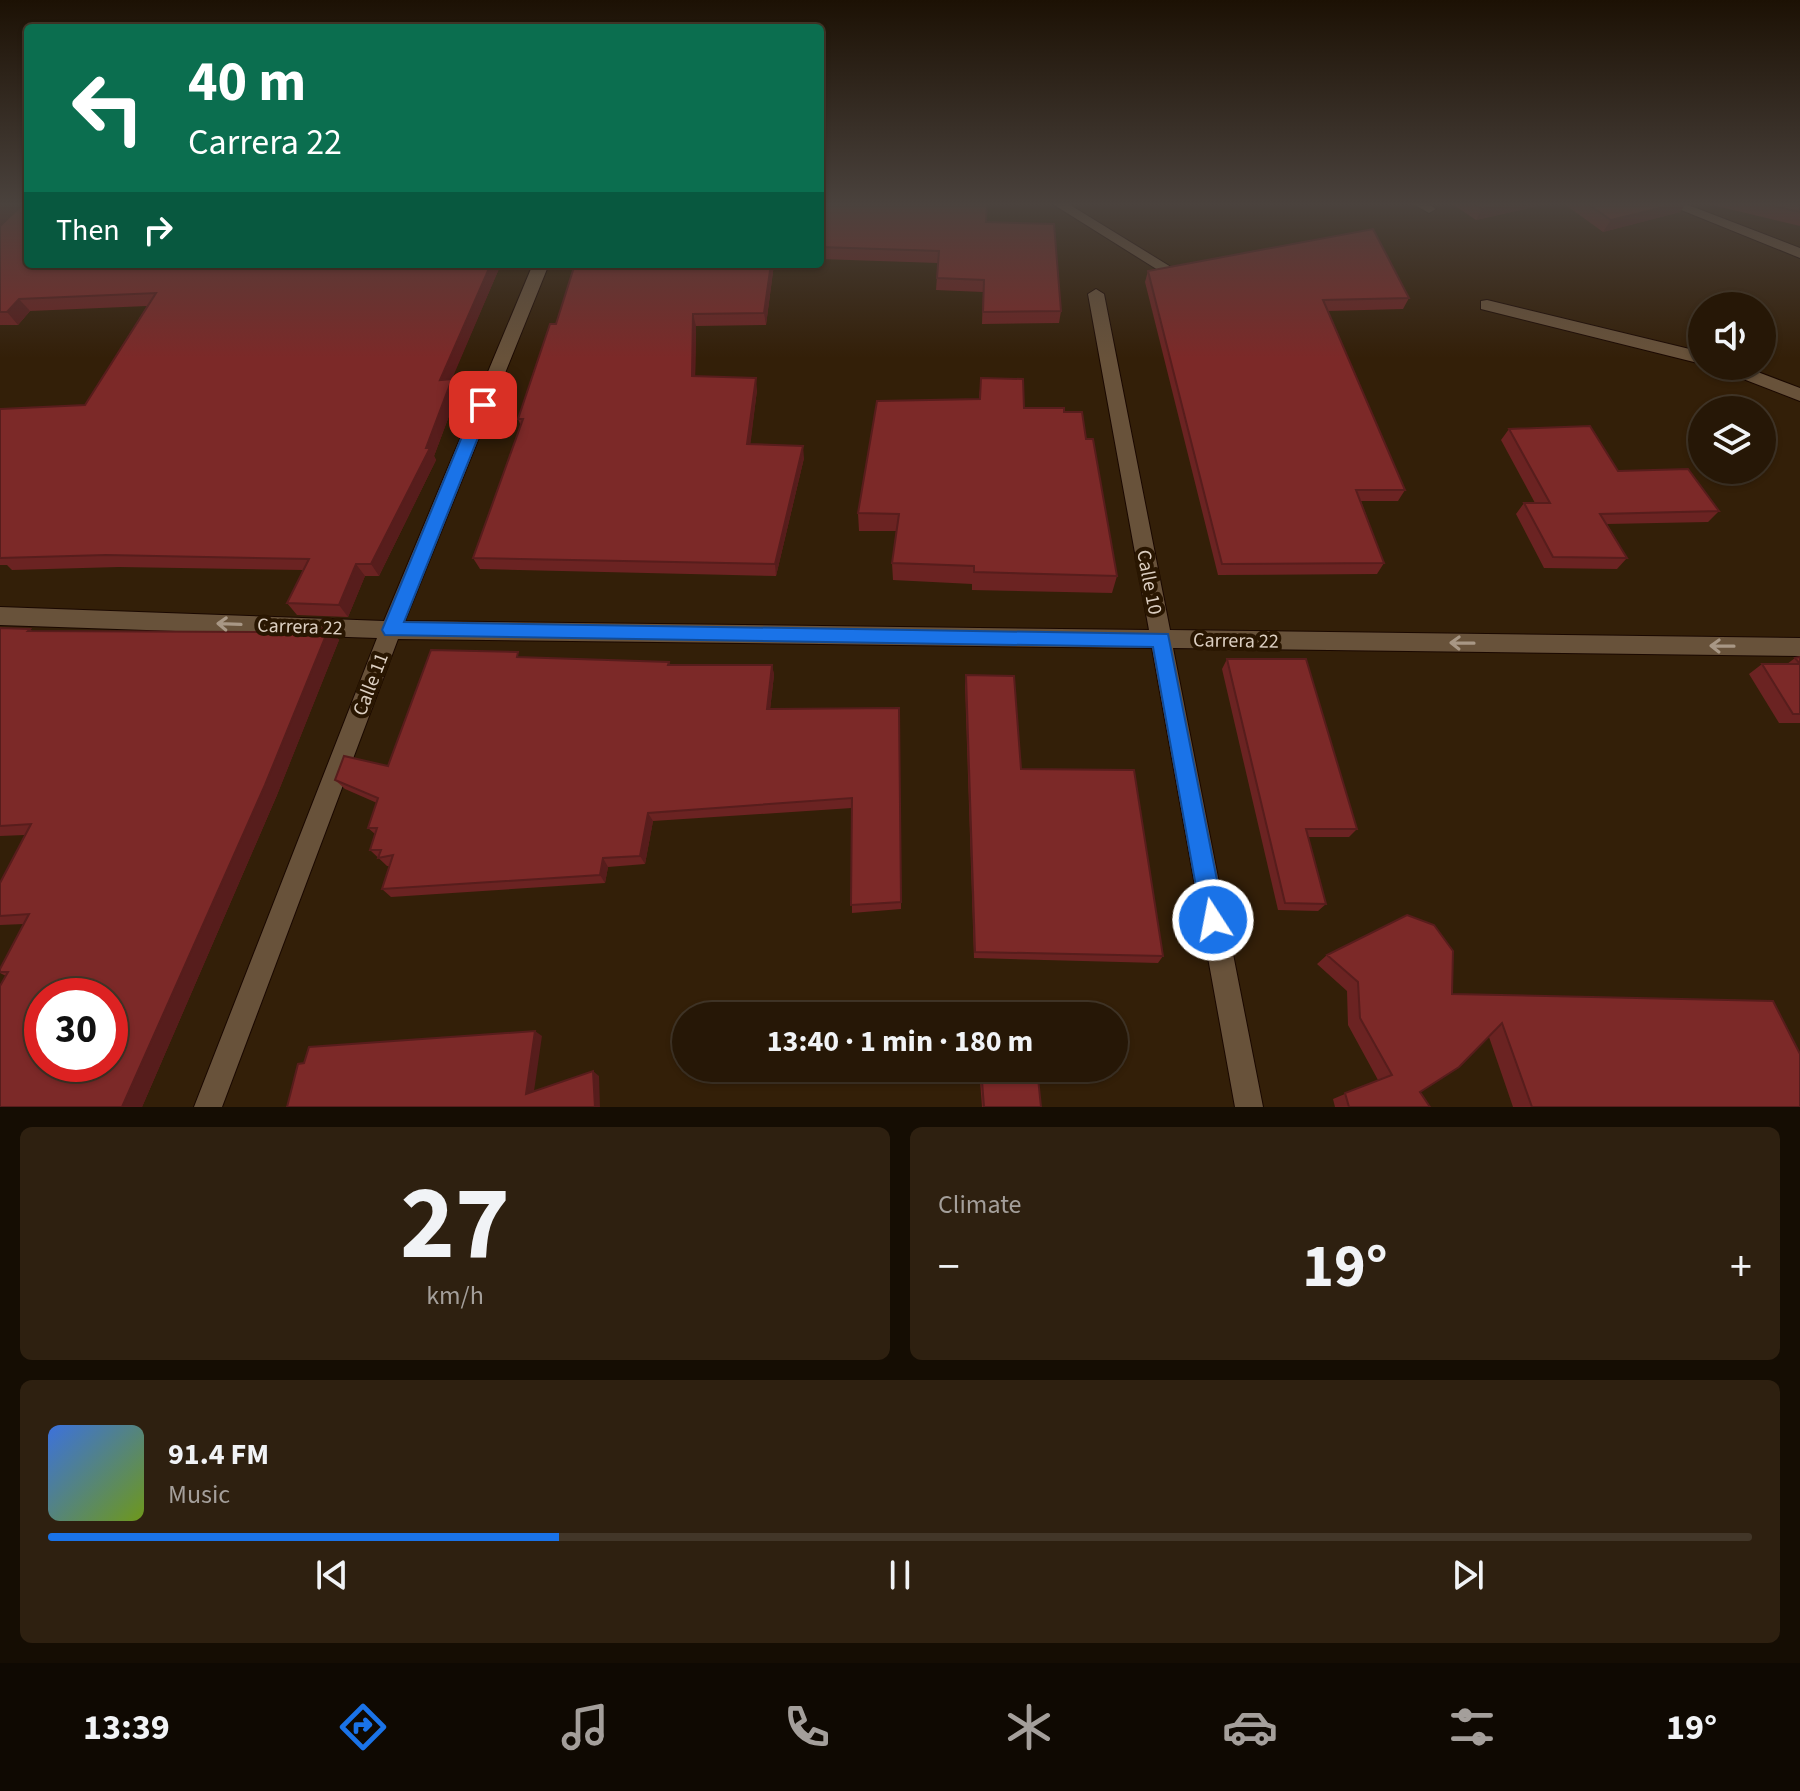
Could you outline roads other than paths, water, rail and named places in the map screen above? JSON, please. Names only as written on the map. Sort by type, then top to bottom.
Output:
[{"type":"street","points":[[1143,255],[1163,267]]},
{"type":"street","name":"Calle 11","points":[[208,1107],[391,630],[539,268]]},
{"type":"street","name":"Calle 10","points":[[1096,294],[1249,1107]]},
{"type":"street","points":[[1487,305],[1688,355]]},
{"type":"street","points":[[1762,380],[1800,395]]},
{"type":"street","name":"Carrera 22","points":[[0,616],[391,630],[1800,647]]}]
